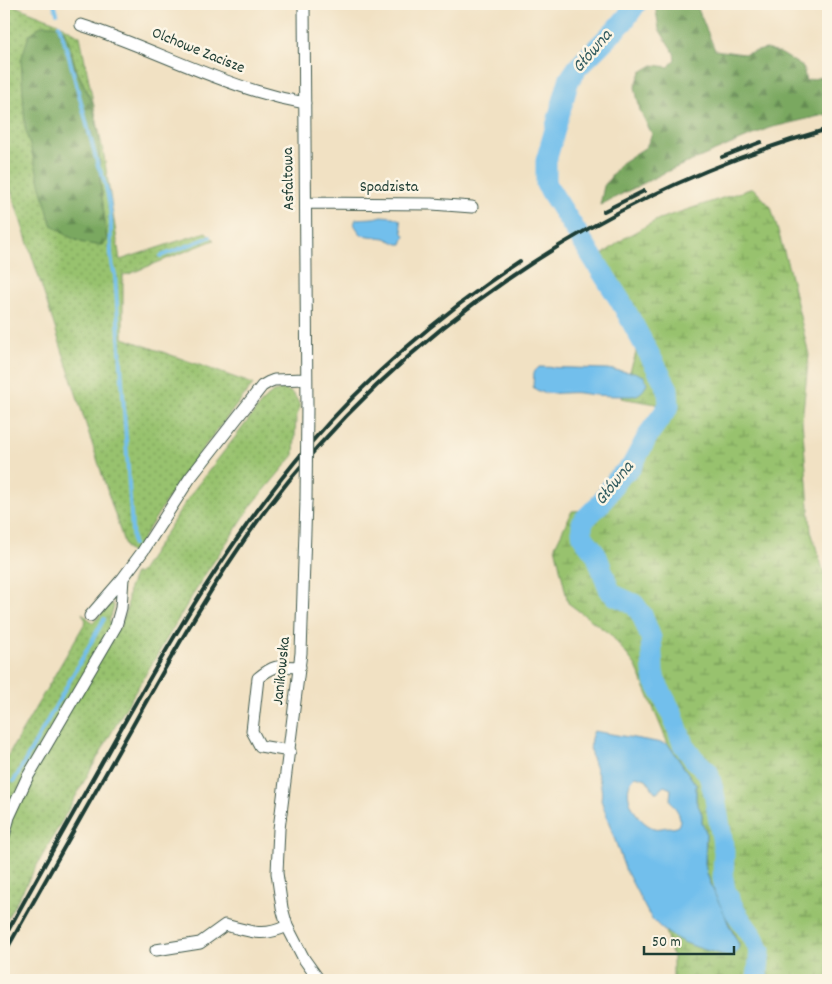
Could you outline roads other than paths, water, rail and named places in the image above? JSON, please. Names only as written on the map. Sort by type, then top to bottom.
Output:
[{"type":"street","name":"Asfaltowa","points":[[304,4],[306,354]]},
{"type":"street","name":"Olchowe Zacisze","points":[[81,25],[119,37],[249,89],[305,103]]},
{"type":"street","name":"Spadzista","points":[[306,204],[432,204],[472,207]]},
{"type":"street","name":"Janikowska","points":[[306,354],[306,501],[300,666],[277,852],[279,892],[287,926],[304,958],[319,980]]},
{"type":"street","points":[[90,616],[144,551],[190,478],[262,386],[274,380],[306,379]]},
{"type":"street","points":[[4,836],[9,816],[27,778],[116,626],[121,608],[123,578]]},
{"type":"street","points":[[290,751],[260,746],[252,731],[258,678],[270,668],[300,666]]},
{"type":"street","points":[[156,950],[200,943],[225,925],[265,934],[275,932],[287,926]]},
{"type":"water","points":[[382,216],[400,220],[405,236],[402,244],[385,238],[361,235],[354,224],[356,219]]},
{"type":"water","points":[[539,367],[607,369],[634,372],[644,376],[647,382],[642,392],[632,396],[549,393],[533,387],[534,372]]},
{"type":"water","points":[[594,731],[668,744],[696,785],[696,801],[702,814],[702,823],[706,832],[705,864],[707,874],[739,945],[738,951],[732,957],[697,947],[675,938],[656,923],[648,913],[625,869],[601,800],[602,791],[590,748]],"holes":[[[636,776],[646,779],[655,792],[664,786],[671,789],[670,800],[680,818],[678,826],[673,828],[654,828],[641,820],[636,813],[629,797],[628,789]]]},
{"type":"waterway","points":[[54,4],[57,13]]},
{"type":"waterway","name":"Główna","points":[[636,4],[624,21],[578,67],[569,80],[546,161],[546,184],[621,302],[668,389],[669,406],[650,432],[631,467],[618,478],[601,503],[584,520],[582,531],[583,537],[596,554],[610,591],[616,596],[634,604],[642,615],[651,638],[655,681],[672,713],[683,744],[694,759],[708,772],[714,793],[722,838],[725,890],[736,913],[753,937],[760,951],[757,980]]},
{"type":"waterway","points":[[59,25],[109,202],[111,256],[115,275],[133,545]]},
{"type":"waterway","points":[[161,256],[210,237]]},
{"type":"waterway","points":[[14,781],[104,619]]},
{"type":"railway","points":[[4,954],[162,673],[244,540],[317,447],[378,385],[443,327],[513,276],[587,230],[664,190],[745,156],[828,129]]},
{"type":"railway","points":[[722,157],[761,142]]},
{"type":"railway","points":[[604,211],[644,191]]},
{"type":"railway","points":[[4,938],[136,702],[204,588],[254,515],[309,445],[382,369],[435,323],[520,261]]}]
